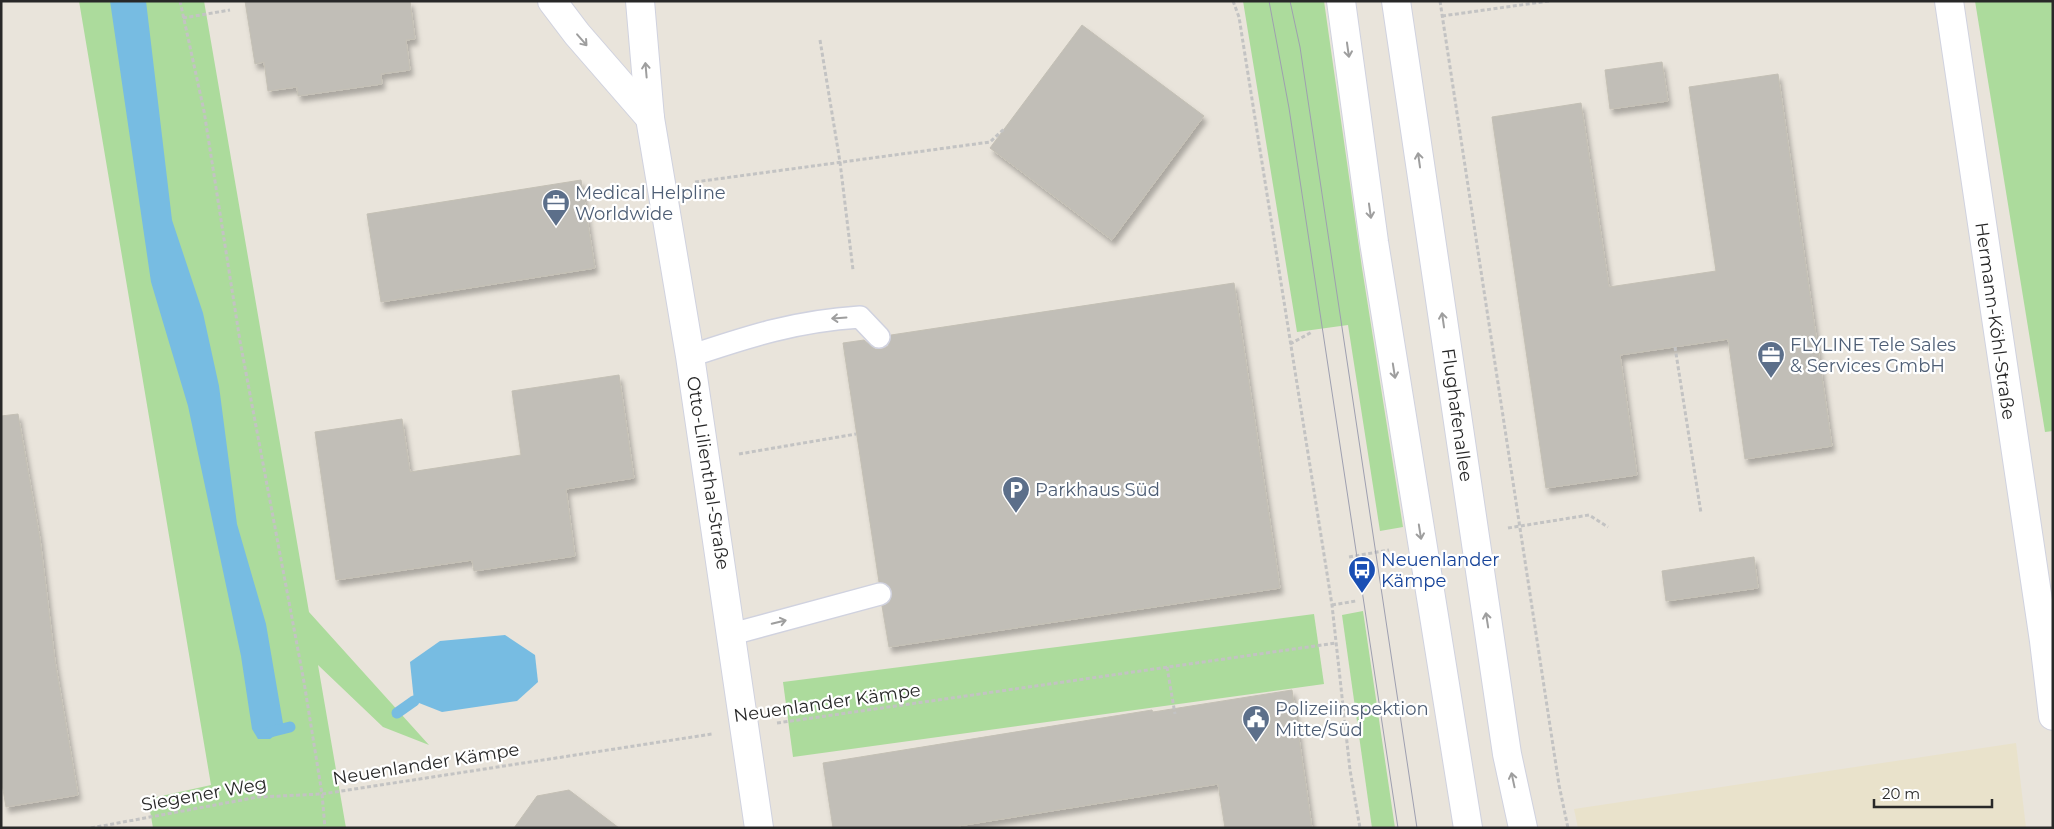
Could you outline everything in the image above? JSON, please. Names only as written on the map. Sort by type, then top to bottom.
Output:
[{"type":"street","points":[[552,1],[576,34],[650,118]]},
{"type":"street","name":"Otto-Lilienthal-Straße","points":[[640,1],[650,118],[706,459],[759,828]]},
{"type":"street","points":[[1341,1],[1374,242],[1468,828]]},
{"type":"street","name":"Flughafenallee","points":[[1396,1],[1506,744],[1523,828]]},
{"type":"street","name":"Hermann-Köhl-Straße","points":[[1949,1],[2048,644],[2053,716]]},
{"type":"lane","points":[[690,356],[766,331],[824,320],[860,317],[878,337]]},
{"type":"lane","points":[[732,634],[880,594]]},
{"type":"path","points":[[180,1],[204,111],[240,341],[304,682],[322,794],[325,828]]},
{"type":"path","points":[[1233,1],[1239,17],[1332,604],[1350,770],[1360,828]]},
{"type":"path","points":[[1440,1],[1556,766],[1568,828]]},
{"type":"path","points":[[1442,16],[1549,1]]},
{"type":"path","points":[[183,18],[230,10]]},
{"type":"path","points":[[820,40],[840,162],[854,270]]},
{"type":"path","points":[[662,186],[990,142],[1004,129]]},
{"type":"path","points":[[1290,344],[1312,332]]},
{"type":"path","points":[[1675,347],[1701,513]]},
{"type":"path","points":[[706,459],[856,434]]},
{"type":"path","points":[[1332,604],[1356,601]]},
{"type":"path","name":"Neuenlander Kämpe","points":[[322,794],[744,729],[1336,643]]},
{"type":"path","points":[[1167,667],[1175,714]]},
{"type":"path","name":"Siegener Weg","points":[[91,828],[258,797],[322,794]]},
{"type":"shaded area","points":[[2016,743],[2026,828],[1578,828],[1574,809]]},
{"type":"green space","points":[[79,1],[204,1],[309,612],[429,745],[383,727],[318,665],[346,828],[153,828],[148,799],[211,785]]},
{"type":"green space","points":[[1243,1],[1324,1],[1362,268],[1403,527],[1380,531],[1348,325],[1297,332]]},
{"type":"green space","points":[[1975,1],[2053,1],[2053,431],[2045,432]]},
{"type":"green space","points":[[1363,611],[1395,828],[1372,828],[1342,615]]},
{"type":"green space","points":[[1314,614],[1324,684],[793,757],[783,682]]},
{"type":"water","points":[[110,1],[146,1],[172,220],[203,313],[219,386],[237,524],[266,624],[284,729],[270,739],[258,739],[252,729],[241,656],[188,406],[151,282]]},
{"type":"water","points":[[505,635],[535,655],[538,682],[517,701],[442,712],[414,701],[410,662],[440,641]]},
{"type":"building","points":[[245,1],[410,1],[415,39],[406,40],[410,70],[381,74],[382,84],[298,96],[297,87],[268,91],[264,62],[255,64]]},
{"type":"building","points":[[1082,25],[1204,116],[1112,240],[990,148]]},
{"type":"building","points":[[1662,62],[1668,101],[1610,109],[1605,70]]},
{"type":"building","points":[[1778,74],[1832,446],[1745,459],[1728,339],[1620,355],[1637,475],[1546,488],[1492,117],[1581,103],[1609,287],[1716,271],[1689,87]]},
{"type":"building","points":[[581,180],[595,268],[381,302],[367,214]]},
{"type":"building","name":"Parkhaus Süd","points":[[1234,283],[1280,588],[889,647],[882,606],[889,602],[892,591],[888,585],[879,582],[843,343],[864,340],[875,349],[881,349],[888,346],[891,335]]},
{"type":"building","points":[[619,375],[634,478],[566,489],[575,556],[474,571],[472,560],[336,580],[315,432],[402,419],[410,472],[521,455],[512,391]]},
{"type":"building","points":[[18,414],[40,539],[55,661],[78,795],[6,807],[1,778],[1,416]]},
{"type":"building","points":[[1754,557],[1758,588],[1666,601],[1662,571]]},
{"type":"building","points":[[1292,690],[1312,828],[1225,828],[1218,784],[946,828],[833,828],[823,763],[1152,710],[1153,712]]},
{"type":"building","points":[[569,790],[619,828],[514,828],[537,796]]},
{"type":"waterway","points":[[397,713],[414,701]]},
{"type":"waterway","points":[[270,732],[290,727]]},
{"type":"tram line","points":[[1269,1],[1289,108],[1398,828]]},
{"type":"tram line","points":[[1290,1],[1300,47],[1417,828]]},
{"type":"place","name":"Medical Helpline Worldwide","points":[[556,227]]},
{"type":"place","name":"FLYLINE Tele Sales & Services GmbH","points":[[1771,379]]},
{"type":"place","name":"Parkhaus Süd","points":[[1016,514]]},
{"type":"place","name":"Neuenlander Kämpe","points":[[1362,594]]},
{"type":"place","name":"Polizeiinspektion Mitte/Süd","points":[[1256,743]]}]
